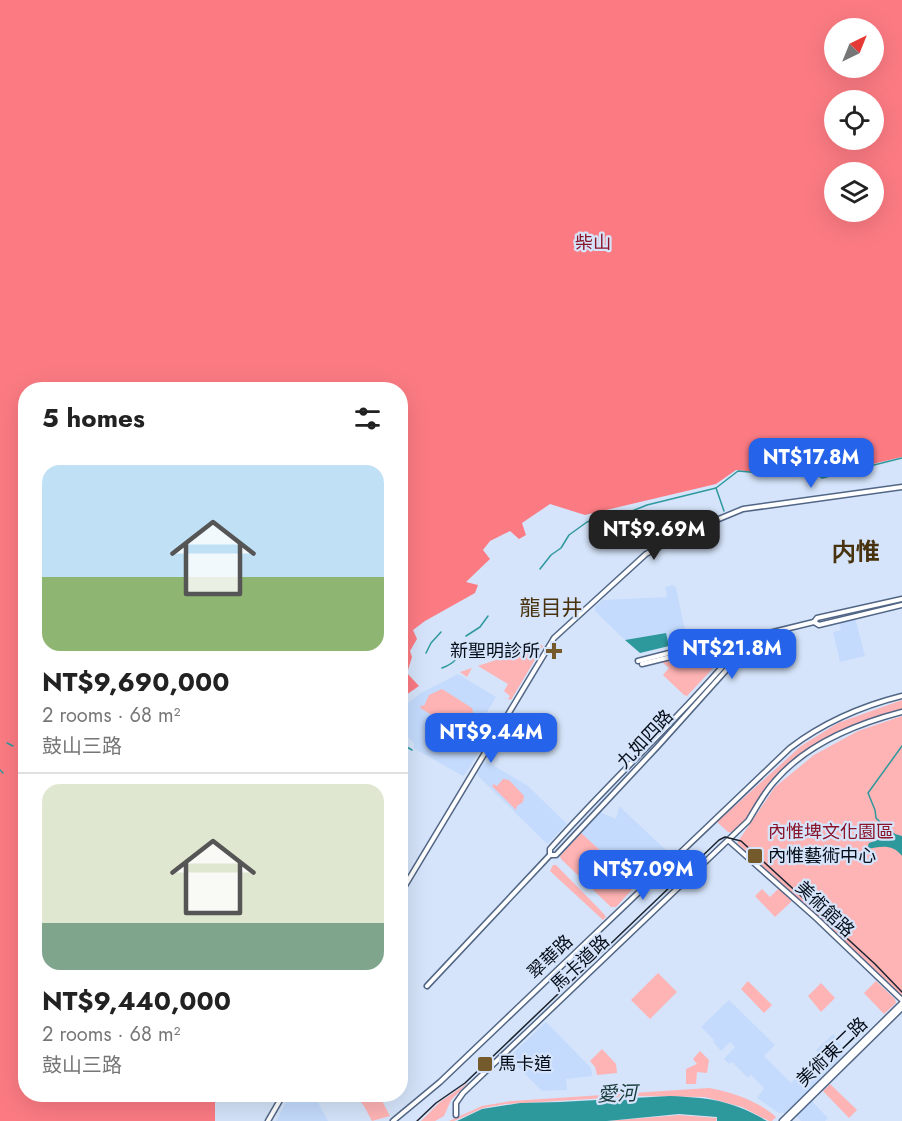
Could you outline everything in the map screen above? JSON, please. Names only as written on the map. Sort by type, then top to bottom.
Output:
[{"type":"street","points":[[408,881],[554,638],[646,554],[685,532],[743,508],[902,488]]},
{"type":"street","points":[[756,637],[743,634],[640,662],[727,644],[756,637],[814,622],[817,618],[902,599]]},
{"type":"street","points":[[814,622],[819,625],[902,605]]},
{"type":"street","name":"九如四路","points":[[550,855],[556,855],[664,740],[756,637]]},
{"type":"street","name":"九如四路","points":[[427,986],[550,855],[550,849],[571,826],[639,756],[746,639]]},
{"type":"street","points":[[727,644],[735,652]]},
{"type":"street","name":"翠華路","points":[[393,1121],[440,1082],[785,752],[836,719],[902,696]]},
{"type":"street","name":"馬卡道路","points":[[456,1115],[456,1103],[463,1093],[748,821],[775,780],[824,742],[902,712]]},
{"type":"street","name":"美術館路","points":[[728,840],[816,918],[902,1002]]},
{"type":"street","name":"美術東二路","points":[[782,1121],[902,1002]]},
{"type":"street","name":"美術東二路","points":[[787,1121],[902,1008]]},
{"type":"street","points":[[268,1121],[279,1102]]},
{"type":"shaded area","points":[[673,585],[676,588],[687,640],[685,643],[669,646],[665,633],[625,640],[595,611],[595,607],[603,600],[667,597],[665,587]]},
{"type":"shaded area","points":[[855,618],[865,656],[840,662],[833,632],[841,630],[839,622]]},
{"type":"shaded area","points":[[666,633],[669,646],[640,653],[625,640]]},
{"type":"shaded area","points":[[458,674],[496,697],[482,720],[493,728],[463,776],[414,748],[414,743],[408,737],[408,703],[421,693]]},
{"type":"shaded area","points":[[484,762],[488,762],[528,786],[567,824],[547,844],[478,776],[477,773]]},
{"type":"shaded area","points":[[619,806],[668,852],[637,884],[581,833],[600,812],[616,819]]},
{"type":"shaded area","points":[[889,826],[895,834],[902,836],[902,856],[890,848],[867,849],[869,843],[889,833]]},
{"type":"shaded area","points":[[729,1000],[775,1045],[764,1056],[791,1083],[820,1054],[816,1050],[833,1034],[844,1049],[844,1054],[805,1094],[828,1118],[825,1121],[801,1121],[789,1109],[784,1113],[779,1113],[757,1098],[764,1088],[751,1075],[748,1078],[732,1062],[729,1064],[724,1059],[735,1047],[730,1042],[721,1051],[701,1027]]},
{"type":"shaded area","points":[[546,1022],[591,1068],[592,1076],[566,1079],[567,1090],[542,1091],[509,1057]]},
{"type":"shaded area","name":"愛河","points":[[670,1096],[720,1101],[767,1121],[717,1121],[717,1117],[679,1114],[607,1121],[457,1121],[482,1109],[520,1103]]},
{"type":"shaded area","points":[[286,1102],[318,1102],[328,1121],[276,1121]]},
{"type":"green space","name":"柴山","points":[[0,0],[902,0],[902,457],[822,476],[811,469],[771,474],[736,470],[716,484],[585,515],[550,504],[522,523],[526,535],[519,539],[510,531],[490,541],[483,550],[490,559],[466,582],[478,585],[475,593],[413,630],[417,639],[410,651],[412,657],[408,670],[408,382],[18,382],[18,1102],[215,1102],[215,1121],[0,1121]]},
{"type":"green space","points":[[727,645],[731,649],[687,696],[663,675],[669,668],[661,661]]},
{"type":"green space","points":[[543,646],[511,700],[504,691],[508,684],[478,666]]},
{"type":"green space","points":[[472,668],[467,677],[460,672]]},
{"type":"green space","name":"柴山","points":[[408,674],[419,686],[408,694]]},
{"type":"green space","points":[[442,689],[472,708],[472,719],[461,732],[420,708],[424,706],[429,695]]},
{"type":"green space","points":[[902,700],[902,709],[869,720],[823,742],[772,782],[748,820],[735,833],[728,832],[717,822],[801,746],[838,723]]},
{"type":"green space","name":"內惟埤文化園區","points":[[902,716],[901,997],[737,843],[775,787],[814,755],[858,731]]},
{"type":"green space","points":[[503,779],[509,780],[524,796],[523,802],[517,806],[516,810],[492,786],[494,784],[497,786]]},
{"type":"green space","points":[[581,833],[637,884],[616,907],[611,907],[561,859],[560,856]]},
{"type":"green space","points":[[553,865],[556,865],[604,914],[606,917],[603,920],[550,871]]},
{"type":"green space","points":[[779,888],[792,901],[775,917],[755,896],[762,889],[770,897]]},
{"type":"green space","points":[[658,973],[677,992],[650,1019],[631,1000]]},
{"type":"green space","points":[[748,981],[772,1005],[764,1013],[741,989]]},
{"type":"green space","points":[[876,981],[895,999],[896,1003],[884,1014],[864,993]]},
{"type":"green space","points":[[821,983],[835,998],[821,1012],[808,996]]},
{"type":"green space","points":[[602,1049],[616,1064],[617,1073],[597,1075],[590,1061]]},
{"type":"green space","points":[[700,1051],[709,1060],[707,1073],[697,1072],[696,1084],[686,1084],[686,1069],[697,1064],[693,1059]]},
{"type":"green space","points":[[469,1082],[451,1100],[444,1116],[435,1121],[421,1121],[440,1102]]},
{"type":"green space","points":[[830,1084],[857,1110],[849,1118],[823,1091]]},
{"type":"green space","points":[[709,1088],[744,1098],[761,1106],[776,1117],[769,1121],[742,1107],[705,1097],[639,1096],[506,1104],[483,1108],[449,1121],[482,1106],[512,1101]]},
{"type":"green space","points":[[361,1102],[383,1102],[390,1116],[372,1121]]},
{"type":"green space","points":[[679,1115],[717,1118],[716,1121],[608,1121]]},
{"type":"waterway","points":[[540,569],[551,555],[561,548],[569,535],[587,522],[609,515],[622,515],[647,505],[716,488],[738,471],[773,474],[810,469],[822,478],[902,458]]},
{"type":"waterway","points":[[716,488],[724,511]]},
{"type":"waterway","points":[[466,636],[480,627],[488,616]]},
{"type":"waterway","points":[[426,653],[441,632]]},
{"type":"waterway","points":[[442,668],[457,658],[463,642]]},
{"type":"waterway","points":[[7,743],[13,746]]},
{"type":"waterway","points":[[889,831],[876,818],[868,793],[902,746]]},
{"type":"waterway","points":[[408,748],[412,750]]},
{"type":"waterway","points":[[0,770],[3,773]]},
{"type":"tram line","points":[[417,1121],[436,1103],[465,1083],[719,840],[725,837],[741,841],[875,964],[902,992]]},
{"type":"place","name":"新聖明診所","points":[[554,651]]},
{"type":"place","name":"內惟藝術中心","points":[[755,856]]},
{"type":"place","name":"馬卡道","points":[[485,1064]]},
{"type":"district","name":"内惟","points":[[856,551]]},
{"type":"district","name":"龍目井","points":[[551,608]]}]
